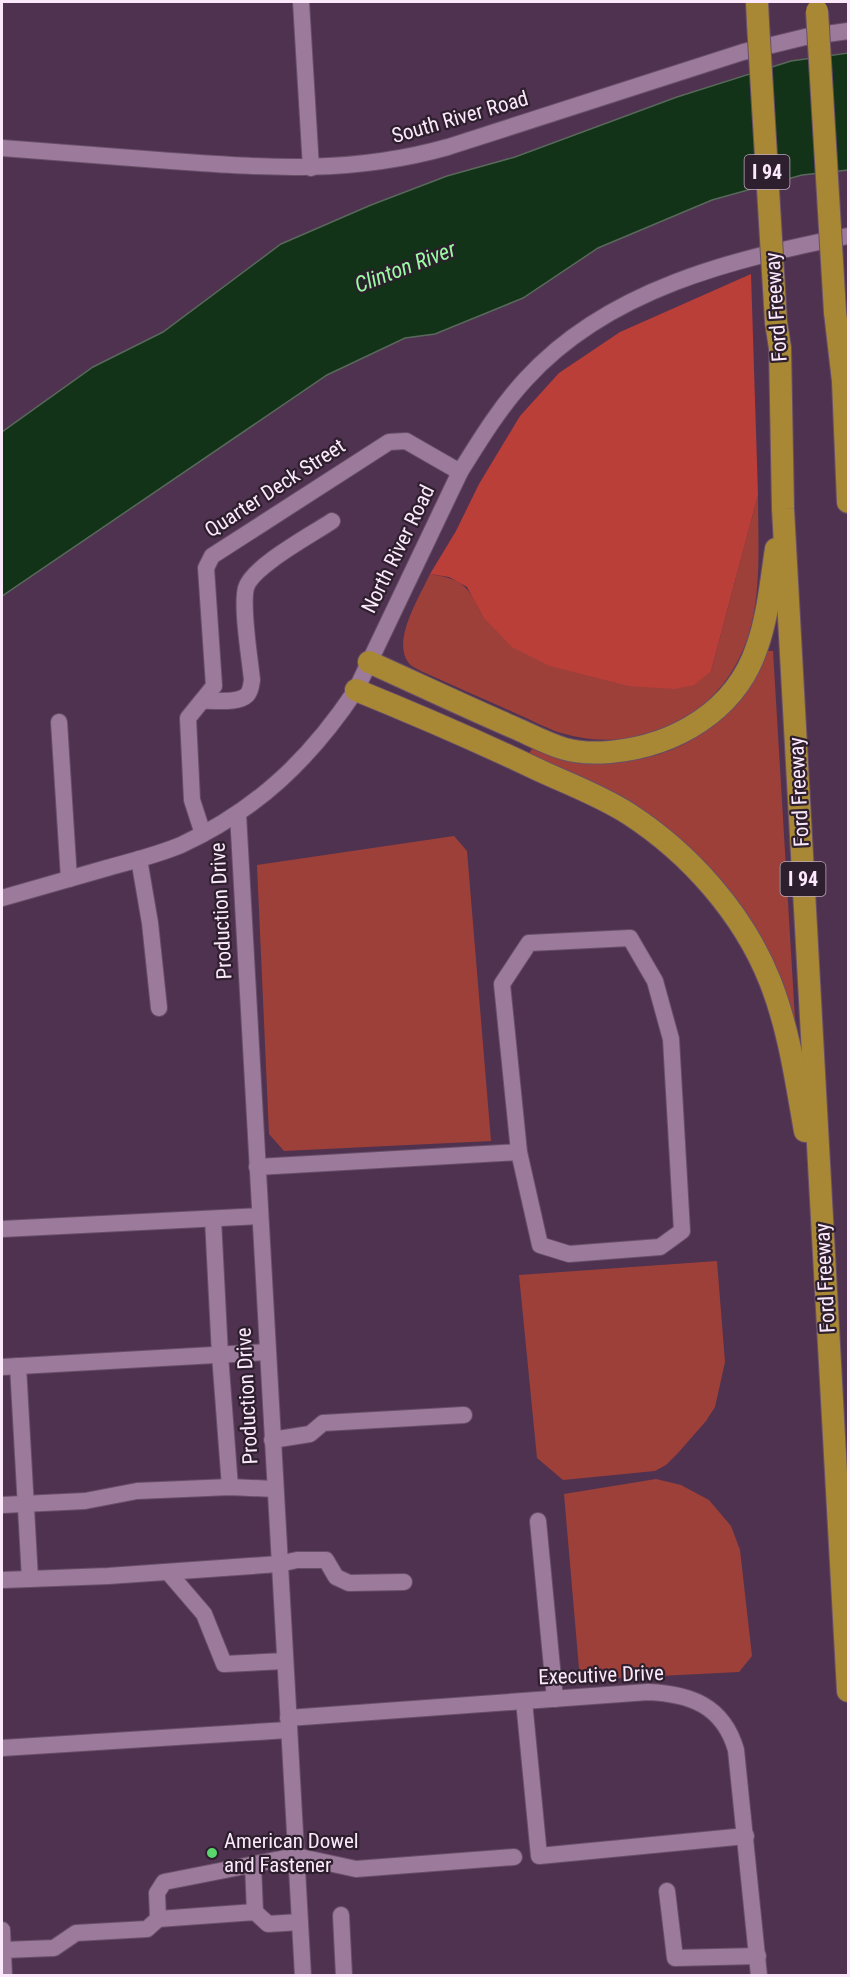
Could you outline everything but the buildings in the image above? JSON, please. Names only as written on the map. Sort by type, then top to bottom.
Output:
[{"type":"highway","points":[[817,6],[834,312],[843,381],[849,502]]},
{"type":"highway","name":"Ford Freeway","points":[[757,12],[776,322],[780,348],[783,509],[849,1691]]},
{"type":"highway","points":[[843,381],[849,404]]},
{"type":"highway","points":[[369,662],[474,711],[565,749],[585,752],[627,750],[672,738],[697,724],[715,710],[737,688],[745,676],[757,648],[763,625],[783,509]]},
{"type":"highway","points":[[356,690],[455,731],[627,812],[659,835],[705,880],[749,938],[770,981],[791,1047],[824,1249]]},
{"type":"street","points":[[301,2],[311,168]]},
{"type":"street","name":"South River Road","points":[[2,148],[243,167],[351,166],[414,157],[743,52],[849,31]]},
{"type":"street","name":"North River Road","points":[[2,898],[180,845],[238,814],[267,793],[308,753],[337,718],[356,690],[460,472],[493,421],[526,379],[563,343],[597,319],[641,296],[679,281],[791,247],[849,236]]},
{"type":"street","name":"Quarter Deck Street","points":[[202,834],[192,800],[188,718],[213,686],[206,568],[212,556],[389,442],[406,441],[460,472]]},
{"type":"street","points":[[202,701],[246,697],[252,680],[245,602],[246,588],[253,575],[267,564],[332,521]]},
{"type":"street","points":[[59,722],[69,879]]},
{"type":"street","name":"Production Drive","points":[[238,814],[303,1976]]},
{"type":"street","points":[[139,859],[150,923],[159,1008]]},
{"type":"street","points":[[630,938],[655,981],[671,1039],[682,1231],[660,1247],[569,1254],[540,1245],[519,1152],[502,984],[529,944],[630,938]]},
{"type":"street","points":[[257,1167],[519,1152]]},
{"type":"street","points":[[2,1229],[260,1216]]},
{"type":"street","points":[[213,1219],[230,1487]]},
{"type":"street","points":[[30,1579],[25,1504],[10,1367],[267,1352]]},
{"type":"street","points":[[272,1440],[310,1434],[323,1424],[464,1414]]},
{"type":"street","points":[[2,1505],[85,1500],[137,1491],[230,1487],[275,1490]]},
{"type":"street","points":[[538,1521],[555,1699]]},
{"type":"street","points":[[2,1580],[168,1572],[279,1564],[297,1560],[326,1560],[336,1576],[349,1583],[404,1582]]},
{"type":"street","points":[[168,1572],[204,1614],[224,1664],[285,1661]]},
{"type":"street","name":"Executive Drive","points":[[2,1748],[524,1701],[648,1692],[673,1693],[690,1698],[714,1712],[726,1727],[736,1750],[759,1976]]},
{"type":"street","points":[[524,1701],[539,1856],[746,1836]]},
{"type":"street","points":[[158,1919],[157,1893],[164,1882],[296,1856],[356,1869],[514,1857]]},
{"type":"street","points":[[253,1865],[255,1912],[268,1924],[300,1922]]},
{"type":"street","points":[[667,1891],[675,1958],[758,1956]]},
{"type":"street","points":[[3,1950],[54,1948],[76,1933],[147,1929],[158,1919],[255,1912]]},
{"type":"street","points":[[341,1914],[344,1976]]},
{"type":"street","points":[[2,1930],[4,1976]]},
{"type":"shaded area","points":[[751,274],[758,495],[711,671],[694,685],[675,689],[629,686],[550,666],[512,647],[483,617],[467,587],[449,577],[430,574],[456,531],[479,484],[520,416],[559,373],[620,332]]},
{"type":"shaded area","points":[[758,495],[757,587],[753,617],[743,649],[728,678],[708,701],[683,719],[656,732],[626,739],[594,739],[561,733],[423,672],[408,662],[404,653],[405,630],[430,574],[451,579],[464,586],[483,617],[711,671]]},
{"type":"shaded area","points":[[767,651],[773,651],[795,1019],[791,1019],[735,902],[528,755],[532,749],[568,759],[604,762],[638,759],[671,750],[700,735],[727,713],[749,685]]},
{"type":"shaded area","points":[[454,836],[467,851],[491,1141],[284,1151],[269,1134],[257,865]]},
{"type":"shaded area","points":[[717,1261],[725,1362],[715,1407],[706,1421],[666,1465],[655,1471],[563,1480],[537,1458],[519,1275]]},
{"type":"shaded area","points":[[656,1479],[681,1485],[709,1500],[731,1526],[740,1550],[752,1656],[739,1672],[580,1680],[564,1494]]},
{"type":"water","name":"Clinton River","points":[[848,53],[848,170],[802,175],[712,200],[598,248],[523,298],[435,334],[405,338],[327,375],[2,596],[2,432],[93,367],[163,332],[281,244],[371,205],[447,176],[515,157],[677,97],[791,61]]},
{"type":"place","name":"American Dowel and Fastener","points":[[212,1853]]}]
